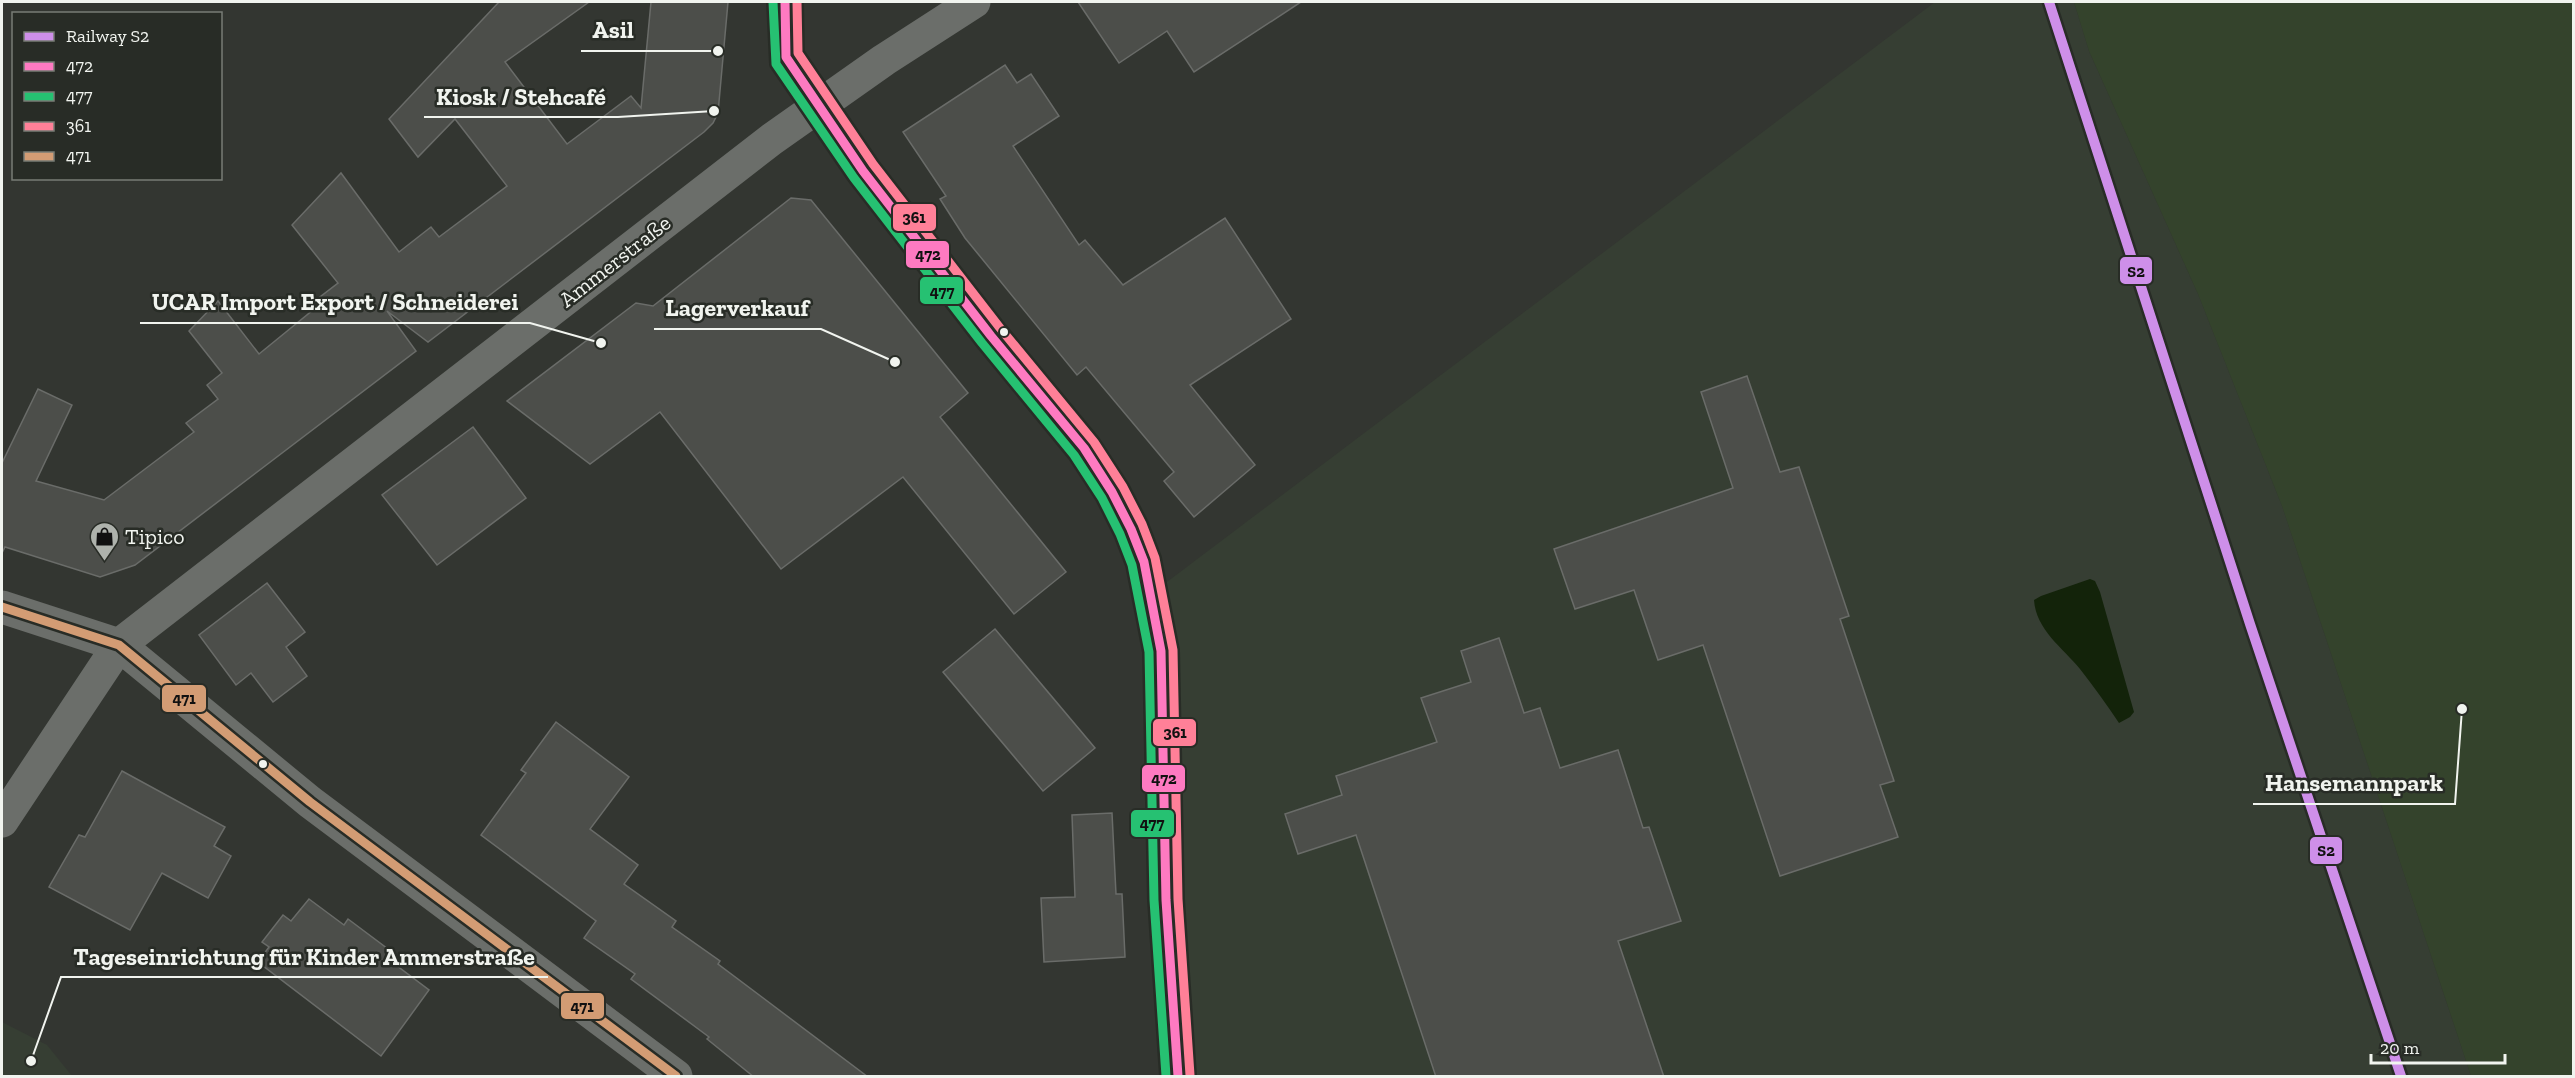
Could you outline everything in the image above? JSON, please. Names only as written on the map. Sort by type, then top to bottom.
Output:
[{"type":"street","points":[[785,2],[786,57],[863,171],[991,336],[1084,448],[1112,492],[1131,529],[1144,562],[1161,651],[1166,900],[1178,1077]]},
{"type":"street","name":"Ammerstraße","points":[[2,821],[118,645],[748,158],[884,60],[974,2]]},
{"type":"street","points":[[2,607],[118,645],[310,802],[676,1077]]},
{"type":"shaded area","points":[[1935,2],[2074,2],[2089,51],[2198,294],[2282,506],[2471,1076],[1182,1076],[1151,594]]},
{"type":"shaded area","points":[[2074,2],[2573,2],[2573,1076],[2471,1076],[2282,506],[2198,294],[2089,51]]},
{"type":"shaded area","points":[[2090,579],[2095,581],[2100,592],[2134,712],[2119,723],[2080,669],[2051,638],[2036,611],[2034,600]]},
{"type":"shaded area","points":[[2,1022],[47,1045],[72,1076],[2,1076]]},
{"type":"building","points":[[499,2],[589,2],[505,62],[567,144],[631,96],[641,108],[651,2],[728,2],[718,113],[713,123],[428,342],[387,311],[416,351],[135,565],[100,577],[5,547],[2,553],[2,463],[38,389],[72,405],[36,481],[104,500],[194,432],[186,423],[218,399],[207,385],[222,373],[189,331],[218,301],[259,354],[319,305],[316,300],[338,283],[292,225],[341,173],[399,252],[431,227],[439,237],[507,186],[455,119],[418,157],[389,119]]},
{"type":"building","points":[[1078,2],[1301,2],[1194,72],[1167,31],[1119,63]]},
{"type":"building","points":[[1005,65],[1017,83],[1031,74],[1059,116],[1013,146],[1079,245],[1085,240],[1123,285],[1225,218],[1291,319],[1190,385],[1255,465],[1194,517],[1164,481],[1174,472],[1086,367],[1077,375],[965,238],[940,199],[946,196],[903,132]]},
{"type":"building","points":[[791,198],[811,200],[968,393],[940,417],[1066,572],[1014,614],[903,477],[781,569],[660,412],[590,464],[507,401],[636,303],[653,306]]},
{"type":"building","points":[[1747,376],[1780,472],[1799,467],[1849,616],[1840,619],[1894,781],[1880,785],[1898,837],[1780,876],[1703,645],[1658,660],[1634,590],[1575,609],[1554,549],[1733,488],[1701,392]]},
{"type":"building","points":[[473,427],[526,498],[437,565],[382,495]]},
{"type":"building","points":[[267,583],[305,632],[286,647],[307,676],[273,702],[251,673],[236,685],[199,635]]},
{"type":"building","points":[[995,629],[1095,748],[1043,791],[943,672]]},
{"type":"building","points":[[1499,638],[1524,713],[1540,708],[1560,768],[1618,750],[1643,828],[1649,827],[1681,921],[1618,941],[1664,1077],[1436,1077],[1356,835],[1298,854],[1285,814],[1342,795],[1336,776],[1437,742],[1421,698],[1471,682],[1461,651]]},
{"type":"building","points":[[556,722],[629,777],[590,829],[638,865],[624,884],[676,921],[672,927],[720,961],[718,964],[868,1077],[754,1077],[707,1039],[709,1037],[631,979],[635,974],[584,938],[596,921],[481,835],[526,773],[521,770]]},
{"type":"building","points":[[122,771],[225,827],[214,846],[231,856],[208,898],[162,873],[130,930],[49,887],[79,835],[85,837]]},
{"type":"building","points":[[1112,813],[1116,894],[1122,894],[1125,957],[1044,962],[1041,898],[1075,897],[1072,815]]},
{"type":"building","points":[[309,899],[344,925],[348,919],[392,952],[388,959],[429,990],[381,1056],[258,962],[269,947],[262,942],[283,915],[291,921]]},
{"type":"rail line","name":"S2","points":[[2049,2],[2250,624],[2401,1076]]},
{"type":"transit line","name":"477","points":[[773,2],[776,64],[854,178],[982,343],[1074,455],[1102,498],[1132,565],[1149,652],[1154,900],[1166,1076]]},
{"type":"transit line","name":"472","points":[[785,2],[786,57],[863,171],[991,336],[1084,448],[1112,492],[1131,529],[1144,562],[1161,651],[1166,900],[1178,1076]]},
{"type":"transit line","name":"361","points":[[797,2],[798,53],[873,164],[1000,328],[1094,442],[1123,487],[1142,524],[1155,558],[1173,650],[1178,899],[1190,1075]]},
{"type":"transit line","name":"471","points":[[2,607],[119,645],[310,802],[676,1076]]},
{"type":"place","name":"Asil","points":[[718,51]]},
{"type":"place","name":"Kiosk / Stehcafé","points":[[714,111]]},
{"type":"place","name":"UCAR Import Export / Schneiderei","points":[[601,343]]},
{"type":"place","name":"Lagerverkauf","points":[[895,362]]},
{"type":"place","name":"Tipico","points":[[104,562]]},
{"type":"place","name":"Hansemannpark","points":[[2462,709]]},
{"type":"place","name":"Tageseinrichtung für Kinder Ammerstraße","points":[[31,1061]]}]
